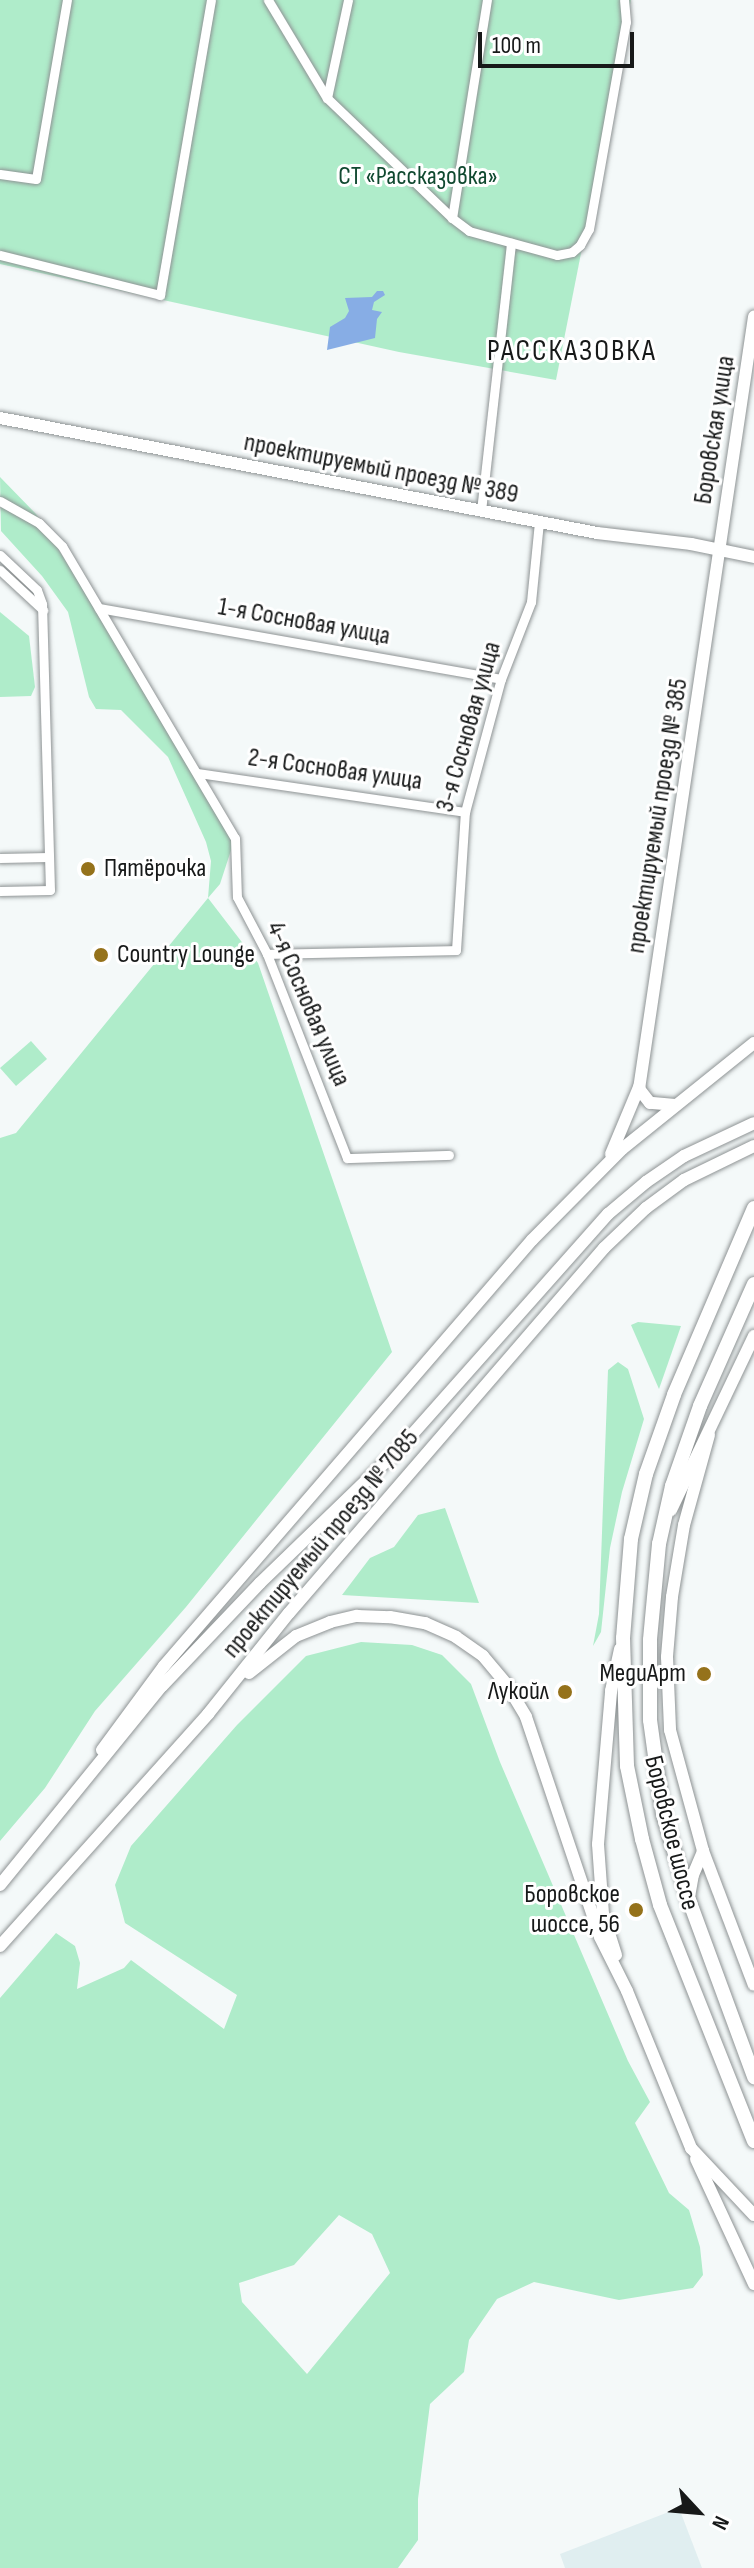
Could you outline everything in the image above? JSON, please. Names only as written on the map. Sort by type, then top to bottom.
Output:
[{"type":"main road","name":"Боровская улица","points":[[721,550],[754,317]]},
{"type":"main road","name":"проектируемый проезд № 389","points":[[0,418],[539,522],[754,557]]},
{"type":"main road","name":"проектируемый проезд № 385","points":[[598,1172],[620,1139],[640,1086],[721,550]]},
{"type":"main road","points":[[60,1814],[116,1729],[164,1666],[388,1402],[532,1240],[598,1172],[754,1043]]},
{"type":"main road","points":[[640,1086],[650,1103],[666,1107],[678,1104]]},
{"type":"main road","name":"проектируемый проезд № 7085","points":[[0,1885],[162,1686],[207,1636],[401,1447],[608,1214],[684,1156],[754,1123]]},
{"type":"main road","name":"проектируемый проезд № 7085","points":[[0,1946],[208,1714],[554,1303],[636,1218],[684,1180],[754,1146]]},
{"type":"main road","points":[[742,1240],[754,1201]]},
{"type":"main road","name":"Боровское шоссе","points":[[754,1208],[674,1395],[646,1474],[631,1539],[623,1638],[627,1766],[642,1839],[660,1905],[754,2141]]},
{"type":"main road","name":"Боровское шоссе","points":[[754,1284],[689,1434],[659,1544],[650,1640],[650,1720],[663,1814],[689,1900],[754,2076]]},
{"type":"main road","points":[[659,1544],[681,1486],[709,1435],[754,1336]]},
{"type":"main road","points":[[730,1385],[744,1366],[754,1363]]},
{"type":"main road","points":[[709,1435],[684,1525],[672,1597],[667,1657],[673,1749],[703,1851],[754,1985]]},
{"type":"main road","points":[[208,1714],[268,1655],[296,1636],[330,1622],[357,1616],[425,1623],[456,1637],[491,1666],[526,1717],[600,1937],[627,1991],[691,2148],[754,2284]]},
{"type":"main road","points":[[623,1638],[611,1691],[598,1882],[603,1914],[627,1991]]},
{"type":"main road","points":[[689,1900],[693,1875],[703,1851]]},
{"type":"main road","points":[[691,2148],[754,2215]]},
{"type":"street","points":[[0,174],[36,179],[67,0]]},
{"type":"street","points":[[0,255],[160,295],[211,0]]},
{"type":"street","points":[[268,0],[327,98],[452,218],[469,231],[557,255],[572,252],[589,229],[626,22],[624,0]]},
{"type":"street","points":[[327,98],[348,0]]},
{"type":"street","points":[[452,218],[487,0]]},
{"type":"street","points":[[481,511],[511,243]]},
{"type":"street","name":"4-я Сосновая улица","points":[[0,501],[39,523],[62,546],[235,838],[237,897],[267,954],[347,1158],[449,1155]]},
{"type":"street","name":"3-я Сосновая улица","points":[[267,954],[456,950],[465,812],[501,679],[531,602],[539,522]]},
{"type":"street","points":[[0,555],[37,590],[43,610],[50,890],[0,891]]},
{"type":"street","points":[[0,570],[43,610]]},
{"type":"street","name":"1-я Сосновая улица","points":[[99,608],[501,679]]},
{"type":"street","name":"2-я Сосновая улица","points":[[198,773],[465,812]]},
{"type":"street","points":[[0,858],[49,857]]},
{"type":"shaded area","points":[[679,2508],[702,2568],[565,2568],[560,2554]]},
{"type":"green space","name":"СТ «Рассказовка»","points":[[0,0],[631,0],[556,380],[399,352],[0,264]]},
{"type":"green space","points":[[0,477],[36,514],[192,761],[235,838],[220,884],[208,898],[211,861],[206,842],[168,757],[121,710],[96,709],[89,697],[68,612],[42,576],[1,531]]},
{"type":"green space","points":[[0,612],[29,636],[35,687],[31,696],[0,697]]},
{"type":"green space","points":[[208,898],[258,963],[392,1352],[186,1607],[95,1711],[45,1788],[0,1841],[0,1138],[16,1133]]},
{"type":"green space","points":[[31,1041],[47,1059],[16,1086],[0,1068]]},
{"type":"green space","points":[[638,1322],[681,1326],[659,1389],[631,1325]]},
{"type":"green space","points":[[618,1362],[628,1369],[644,1419],[622,1492],[610,1548],[601,1632],[593,1646],[599,1614],[608,1370]]},
{"type":"green space","points":[[445,1508],[479,1603],[342,1595],[370,1558],[394,1547],[418,1515]]},
{"type":"green space","points":[[361,1642],[412,1645],[442,1655],[471,1684],[500,1762],[628,2061],[650,2102],[635,2123],[669,2193],[689,2210],[700,2247],[703,2275],[693,2288],[619,2300],[534,2282],[497,2299],[469,2340],[464,2372],[430,2404],[418,2499],[418,2540],[398,2568],[0,2568],[0,1998],[56,1933],[75,1946],[80,1963],[77,1989],[124,1968],[131,1960],[224,2029],[237,1995],[125,1923],[115,1885],[131,1846],[237,1725],[306,1656]],"holes":[[[339,2215],[372,2234],[390,2273],[307,2374],[242,2302],[239,2283],[294,2265]]]},
{"type":"water","points":[[377,291],[383,291],[385,295],[374,302],[372,310],[382,312],[377,319],[375,338],[327,350],[330,327],[345,318],[349,311],[345,298],[372,297]]},
{"type":"place","name":"Пятёрочка","points":[[88,869]]},
{"type":"place","name":"Country Lounge","points":[[101,955]]},
{"type":"place","name":"МедиАрт","points":[[704,1674]]},
{"type":"place","name":"Лукойл","points":[[565,1692]]},
{"type":"place","name":"Боровское шоссе, 56","points":[[636,1910]]},
{"type":"district","name":"РАССКАЗОВКА","points":[[572,351]]}]
